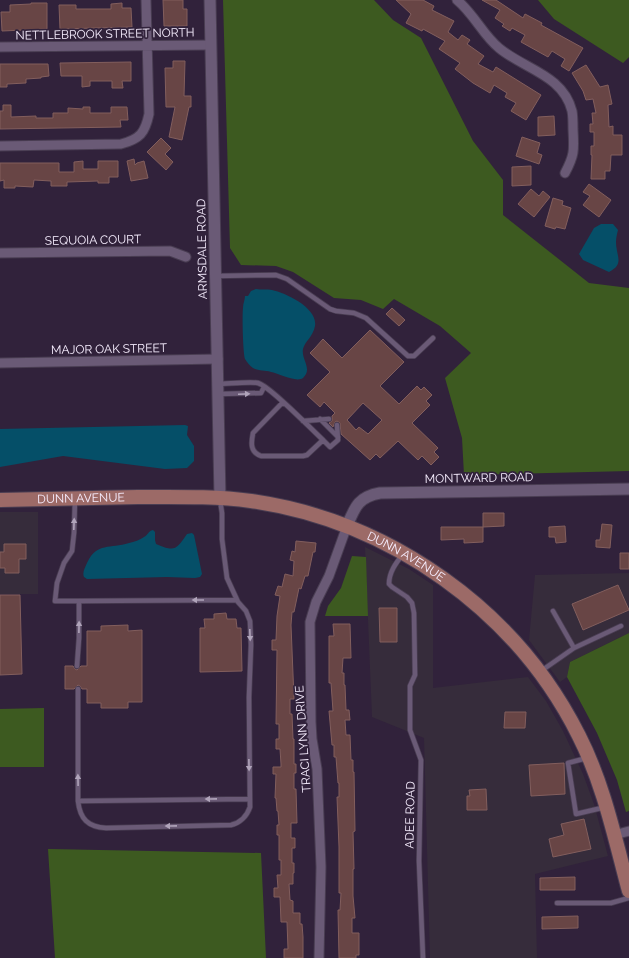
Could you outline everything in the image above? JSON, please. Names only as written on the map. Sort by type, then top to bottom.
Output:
[{"type":"main road","name":"DUNN AVENUE","points":[[0,500],[192,496],[251,501],[283,506],[312,514],[371,536],[429,568],[474,602],[497,622],[554,692],[567,713],[589,758],[607,806],[629,891]]},
{"type":"street","points":[[0,146],[121,144],[140,136],[146,127],[149,114],[146,0]]},
{"type":"street","name":"ARMSDALE ROAD","points":[[210,0],[220,498]]},
{"type":"street","points":[[457,0],[464,6],[499,48],[546,76],[563,92],[572,112],[574,149],[572,158],[565,173]]},
{"type":"street","name":"NETTLEBROOK STREET NORTH","points":[[0,48],[211,44]]},
{"type":"street","name":"SEQUOIA COURT","points":[[0,253],[170,250],[186,257]]},
{"type":"street","name":"MAJOR OAK STREET","points":[[0,364],[218,360]]},
{"type":"street","name":"MONTWARD ROAD","points":[[347,526],[354,508],[359,502],[372,494],[629,489]]},
{"type":"street","name":"TRACI LYNN DRIVE","points":[[319,958],[321,867],[317,769],[311,722],[310,622],[316,602],[329,576],[347,526]]},
{"type":"street","points":[[614,836],[629,832]]},
{"type":"lane","points":[[216,276],[270,275],[281,277],[336,311],[354,312],[366,318],[408,356],[414,356],[433,338]]},
{"type":"lane","points":[[219,389],[258,383],[283,402],[330,447],[338,440],[337,425]]},
{"type":"lane","points":[[219,389],[261,393],[264,387]]},
{"type":"lane","points":[[283,402],[253,433],[252,449],[256,454],[261,456],[303,456],[307,455],[323,440]]},
{"type":"lane","points":[[320,419],[338,437]]},
{"type":"lane","points":[[303,421],[329,419]]},
{"type":"lane","points":[[74,498],[74,533],[72,551],[64,563],[57,583],[55,601],[237,600]]},
{"type":"lane","points":[[78,689],[78,801],[80,813],[87,822],[94,827],[106,828],[231,825],[240,821],[248,812],[250,799],[250,621],[246,611],[237,600],[228,578],[222,539],[222,513],[220,498]]},
{"type":"lane","name":"ADEE ROAD","points":[[404,553],[395,565],[389,578],[389,584],[407,597],[412,603],[414,614],[415,675],[410,686],[410,730],[421,760],[419,861],[423,958]]},
{"type":"lane","points":[[77,666],[79,601]]},
{"type":"lane","points":[[553,611],[574,648]]},
{"type":"lane","points":[[539,672],[574,648],[621,626]]},
{"type":"lane","points":[[589,758],[568,763],[576,814],[607,806]]},
{"type":"lane","points":[[78,801],[250,799]]},
{"type":"lane","points":[[557,903],[611,903],[629,898]]},
{"type":"shaded area","points":[[0,512],[38,512],[38,594],[0,594]]},
{"type":"shaded area","points":[[365,547],[409,569],[433,585],[433,688],[528,677],[546,701],[563,731],[583,774],[594,804],[608,856],[535,874],[537,958],[430,958],[424,738],[372,717]]},
{"type":"shaded area","points":[[629,573],[629,633],[570,662],[567,677],[560,682],[529,640],[535,575]]},
{"type":"green space","points":[[223,0],[374,0],[393,20],[421,38],[473,141],[503,180],[503,215],[589,283],[629,288],[629,471],[464,475],[462,438],[445,378],[471,353],[440,326],[394,299],[383,309],[361,300],[334,298],[293,272],[276,266],[241,265],[230,248]]},
{"type":"green space","points":[[538,0],[629,0],[629,57],[623,63],[554,19]]},
{"type":"green space","points":[[352,556],[366,557],[368,616],[325,616],[328,606],[341,588]]},
{"type":"green space","points":[[629,633],[629,811],[626,812],[617,780],[597,733],[567,677],[570,662]]},
{"type":"green space","points":[[44,708],[44,767],[0,767],[0,709]]},
{"type":"green space","points":[[48,849],[261,853],[266,958],[55,958]]},
{"type":"water","points":[[601,224],[613,224],[618,230],[616,247],[618,263],[614,269],[609,272],[583,260],[579,254],[594,228]]},
{"type":"water","points":[[256,289],[272,290],[285,294],[300,302],[312,313],[315,319],[315,326],[313,333],[303,349],[307,371],[303,378],[292,379],[255,369],[245,359],[243,305],[245,296],[248,296],[251,291]]},
{"type":"water","points":[[188,426],[187,435],[194,446],[194,461],[187,468],[165,469],[63,456],[0,467],[0,429]]},
{"type":"water","points":[[153,530],[155,532],[156,544],[171,549],[177,546],[187,534],[192,533],[194,535],[202,574],[200,577],[87,579],[84,577],[83,573],[87,563],[95,552],[105,547],[137,541]]},
{"type":"building","points":[[163,0],[183,0],[183,9],[187,9],[187,26],[164,26]]},
{"type":"building","points":[[396,0],[423,0],[434,6],[432,10],[454,21],[448,32],[458,40],[462,35],[470,40],[467,44],[484,56],[478,64],[493,72],[496,67],[541,95],[526,120],[511,111],[516,103],[505,97],[507,93],[494,85],[490,93],[473,83],[455,69],[460,63],[439,49],[445,41],[423,29],[422,31],[406,23],[411,14]]},
{"type":"building","points":[[482,0],[496,0],[523,18],[525,14],[542,23],[541,25],[583,48],[569,71],[561,66],[565,59],[552,51],[548,57],[521,42],[525,35],[512,28],[510,31],[502,26],[504,24],[495,18],[500,10]]},
{"type":"building","points":[[47,3],[47,29],[2,31],[1,12],[10,12],[10,5]]},
{"type":"building","points":[[122,3],[122,8],[131,8],[132,27],[60,29],[59,5],[76,5],[76,9],[111,9],[111,4]]},
{"type":"building","points":[[173,61],[185,61],[184,96],[191,96],[191,107],[189,107],[182,140],[169,137],[175,107],[166,107],[165,68],[173,68]]},
{"type":"building","points":[[131,62],[131,81],[122,81],[123,88],[112,88],[112,81],[90,81],[90,86],[82,87],[82,76],[61,76],[60,63]]},
{"type":"building","points":[[0,64],[48,64],[49,76],[26,79],[26,83],[7,84],[7,87],[0,87]]},
{"type":"building","points":[[586,65],[600,87],[608,85],[612,104],[608,105],[609,127],[613,126],[613,135],[622,135],[622,155],[611,155],[610,171],[605,171],[605,179],[591,179],[591,146],[594,146],[594,132],[590,132],[590,124],[593,124],[592,113],[596,113],[593,99],[586,100],[583,91],[572,73]]},
{"type":"building","points":[[3,105],[11,105],[11,117],[36,116],[36,118],[53,118],[53,113],[68,113],[68,108],[83,109],[83,107],[90,107],[90,113],[111,113],[111,107],[127,107],[128,120],[120,120],[121,127],[0,129],[0,111],[3,111]]},
{"type":"building","points":[[554,116],[555,135],[538,136],[538,117]]},
{"type":"building","points":[[522,137],[540,143],[537,153],[542,155],[539,164],[516,156]]},
{"type":"building","points":[[161,138],[171,148],[165,154],[173,162],[166,170],[147,152]]},
{"type":"building","points":[[134,159],[135,165],[144,161],[148,178],[131,181],[127,161]]},
{"type":"building","points":[[83,161],[83,169],[98,169],[98,161],[118,161],[118,177],[109,177],[109,183],[98,183],[98,181],[67,182],[67,186],[51,186],[51,181],[34,180],[33,187],[15,186],[15,188],[4,188],[4,180],[0,181],[0,163],[59,163],[59,172],[74,172],[74,162]]},
{"type":"building","points":[[531,166],[531,185],[512,186],[512,167]]},
{"type":"building","points":[[589,184],[611,200],[599,217],[583,205],[590,196],[583,192]]},
{"type":"building","points":[[531,189],[539,196],[543,191],[550,197],[534,217],[518,204]]},
{"type":"building","points":[[553,198],[563,201],[562,205],[571,208],[565,229],[556,227],[555,229],[545,226]]},
{"type":"building","points":[[392,308],[405,320],[399,326],[386,314]]},
{"type":"building","points":[[370,330],[404,362],[380,386],[399,404],[417,386],[421,390],[424,387],[432,395],[426,401],[430,405],[412,423],[438,448],[434,452],[439,457],[431,465],[422,456],[418,460],[398,441],[380,458],[376,454],[370,460],[341,434],[340,423],[337,421],[335,422],[333,427],[329,423],[332,421],[332,416],[335,413],[324,402],[320,407],[307,395],[330,372],[310,353],[323,339],[342,358]],"holes":[[[363,403],[382,420],[368,434],[359,427],[356,430],[347,420]]]},
{"type":"building","points":[[483,513],[504,513],[504,526],[483,527]]},
{"type":"building","points":[[602,524],[612,525],[610,548],[596,547],[596,540],[600,540]]},
{"type":"building","points":[[565,526],[566,542],[556,543],[555,537],[549,537],[549,527]]},
{"type":"building","points":[[441,527],[483,527],[483,542],[464,543],[464,539],[441,540]]},
{"type":"building","points":[[296,541],[316,543],[308,576],[305,576],[301,589],[299,588],[294,612],[292,612],[291,625],[294,699],[290,699],[290,714],[292,714],[294,739],[294,764],[296,764],[296,773],[294,773],[294,789],[296,789],[297,823],[291,823],[291,838],[295,838],[295,848],[292,848],[292,863],[294,863],[293,884],[289,884],[290,900],[293,901],[293,913],[300,913],[300,924],[302,924],[303,937],[303,958],[284,958],[284,949],[288,949],[287,922],[281,922],[280,897],[274,897],[274,888],[278,888],[277,875],[281,875],[281,860],[279,860],[279,835],[277,835],[277,825],[279,825],[275,798],[276,774],[273,774],[273,767],[281,767],[281,764],[280,749],[276,749],[276,739],[279,739],[279,724],[276,724],[277,650],[272,650],[272,640],[276,640],[280,596],[275,595],[278,586],[282,587],[285,574],[293,576],[294,561],[290,560],[292,551],[295,552]]},
{"type":"building","points":[[4,544],[26,544],[26,559],[19,559],[19,573],[5,573],[5,568],[0,568],[0,552],[4,552]]},
{"type":"building","points":[[620,553],[629,553],[629,569],[620,569]]},
{"type":"building","points":[[618,585],[629,610],[583,630],[572,604]]},
{"type":"building","points":[[0,595],[20,595],[22,674],[0,675]]},
{"type":"building","points":[[379,608],[397,608],[397,642],[380,642]]},
{"type":"building","points":[[226,613],[227,619],[236,619],[237,628],[241,628],[242,671],[200,672],[200,628],[205,628],[204,619],[214,619],[214,614]]},
{"type":"building","points":[[333,624],[350,624],[351,658],[343,658],[342,673],[344,673],[346,710],[349,710],[350,720],[345,720],[346,735],[350,735],[351,760],[353,760],[354,772],[355,831],[353,832],[353,896],[355,918],[352,918],[352,933],[359,933],[359,955],[356,955],[356,958],[339,958],[338,910],[340,910],[341,893],[339,893],[337,797],[339,797],[339,783],[336,757],[334,757],[334,745],[332,745],[329,711],[333,711],[331,683],[329,683],[329,636],[334,636]]},
{"type":"building","points":[[128,625],[128,631],[142,630],[142,702],[128,702],[128,708],[101,708],[101,703],[87,703],[87,689],[82,689],[78,685],[74,689],[65,689],[65,666],[73,666],[77,670],[81,666],[87,666],[87,631],[101,631],[101,626]]},
{"type":"building","points":[[505,712],[526,712],[525,728],[504,728]]},
{"type":"building","points":[[564,763],[565,794],[531,796],[529,765]]},
{"type":"building","points":[[486,789],[487,810],[467,810],[467,796],[470,796],[469,790]]},
{"type":"building","points":[[584,819],[591,849],[553,857],[549,839],[564,835],[561,824]]},
{"type":"building","points":[[575,877],[575,890],[540,890],[540,878]]},
{"type":"building","points":[[578,916],[578,928],[542,929],[542,917]]}]
